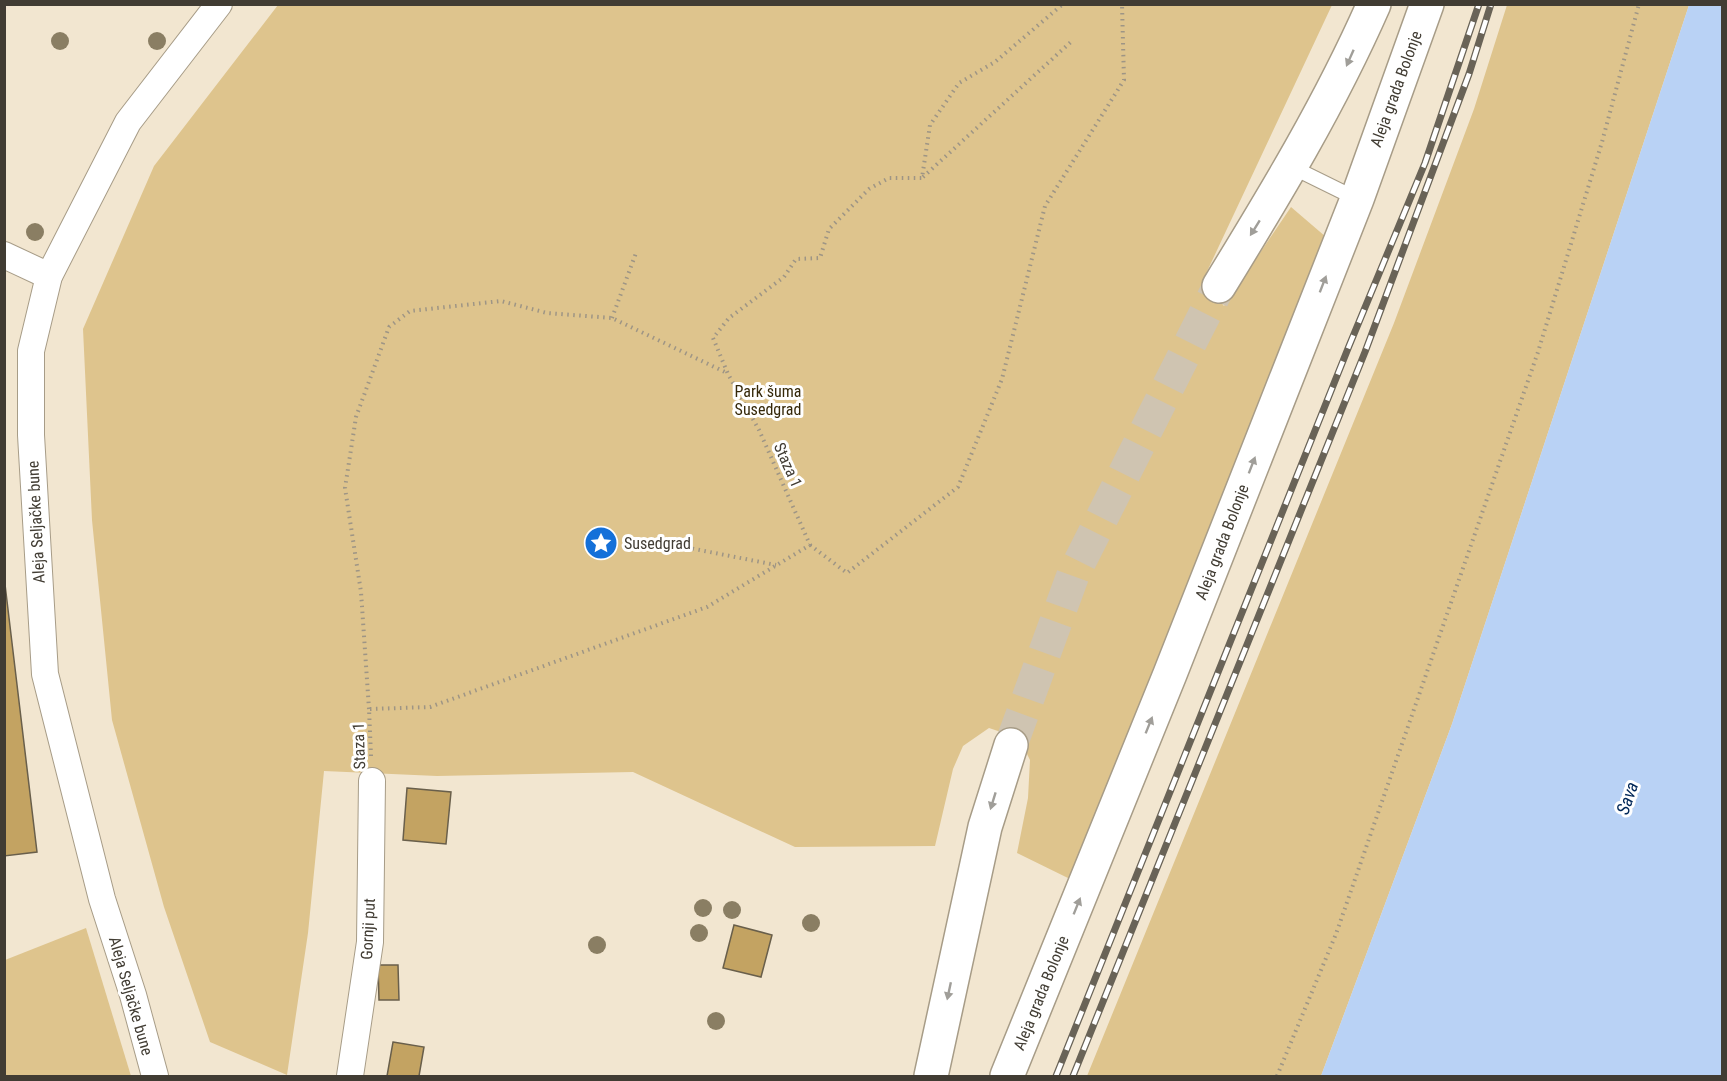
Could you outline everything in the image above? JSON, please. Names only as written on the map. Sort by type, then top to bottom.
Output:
[{"type":"main road","points":[[1219,286],[1292,167],[1341,78],[1374,4]]},
{"type":"main road","name":"Aleja grada Bolonje","points":[[1007,1077],[1170,674],[1357,199],[1427,4]]},
{"type":"main road","points":[[931,1077],[985,827],[1011,746]]},
{"type":"street","name":"Aleja Seljačke bune","points":[[154,1077],[133,995],[102,899],[45,674],[31,435],[31,351],[49,276],[128,122],[219,4]]},
{"type":"street","points":[[4,255],[49,276]]},
{"type":"street","name":"Gornji put","points":[[350,1077],[370,942],[372,781]]},
{"type":"lane","points":[[1292,167],[1357,199]]},
{"type":"path","points":[[922,178],[930,125],[959,83],[995,62],[1063,4]]},
{"type":"path","points":[[810,545],[847,573],[958,487],[1002,379],[1045,206],[1124,80],[1122,4]]},
{"type":"path","points":[[1277,1077],[1336,934],[1538,352],[1602,142],[1639,4]]},
{"type":"path","points":[[922,178],[1073,40]]},
{"type":"path","name":"Staza 1","points":[[372,781],[369,709],[430,707],[707,607],[810,545],[759,430],[728,374],[713,338],[729,318],[784,277],[796,259],[820,258],[829,229],[868,189],[889,178],[922,178]]},
{"type":"path","points":[[612,318],[636,253]]},
{"type":"path","points":[[369,709],[362,592],[345,488],[356,417],[389,327],[410,310],[501,300],[547,313],[612,318],[728,374]]},
{"type":"path","points":[[669,544],[777,565]]},
{"type":"green space","name":"Park šuma Susedgrad","points":[[278,5],[1332,5],[1203,280],[1224,306],[1291,207],[1326,237],[1070,879],[1017,853],[1028,798],[1030,760],[1019,738],[989,728],[963,746],[953,769],[935,846],[795,847],[633,772],[437,776],[324,771],[308,933],[287,1075],[210,1042],[164,907],[112,720],[92,520],[83,329],[154,166]]},
{"type":"green space","points":[[1507,5],[1689,5],[1452,724],[1321,1076],[1087,1076],[1394,323],[1474,109]]},
{"type":"green space","points":[[86,928],[131,1076],[5,1076],[5,960]]},
{"type":"water","name":"Sava","points":[[1689,5],[1722,5],[1722,1076],[1321,1076],[1452,724]]},
{"type":"building","points":[[4,576],[37,852],[4,856]]},
{"type":"building","points":[[407,788],[451,792],[446,844],[403,840]]},
{"type":"building","points":[[734,925],[772,935],[761,977],[723,968]]},
{"type":"building","points":[[378,965],[398,965],[399,1000],[379,1000]]},
{"type":"building","points":[[393,1042],[424,1047],[419,1076],[387,1076]]},
{"type":"tunnel","points":[[1011,745],[1073,575],[1219,286]]},
{"type":"railway","points":[[1056,1076],[1349,346],[1425,163],[1479,4]]},
{"type":"railway","points":[[1073,1076],[1365,352],[1469,74],[1491,4]]},
{"type":"place","name":"Susedgrad","points":[[601,543]]}]
